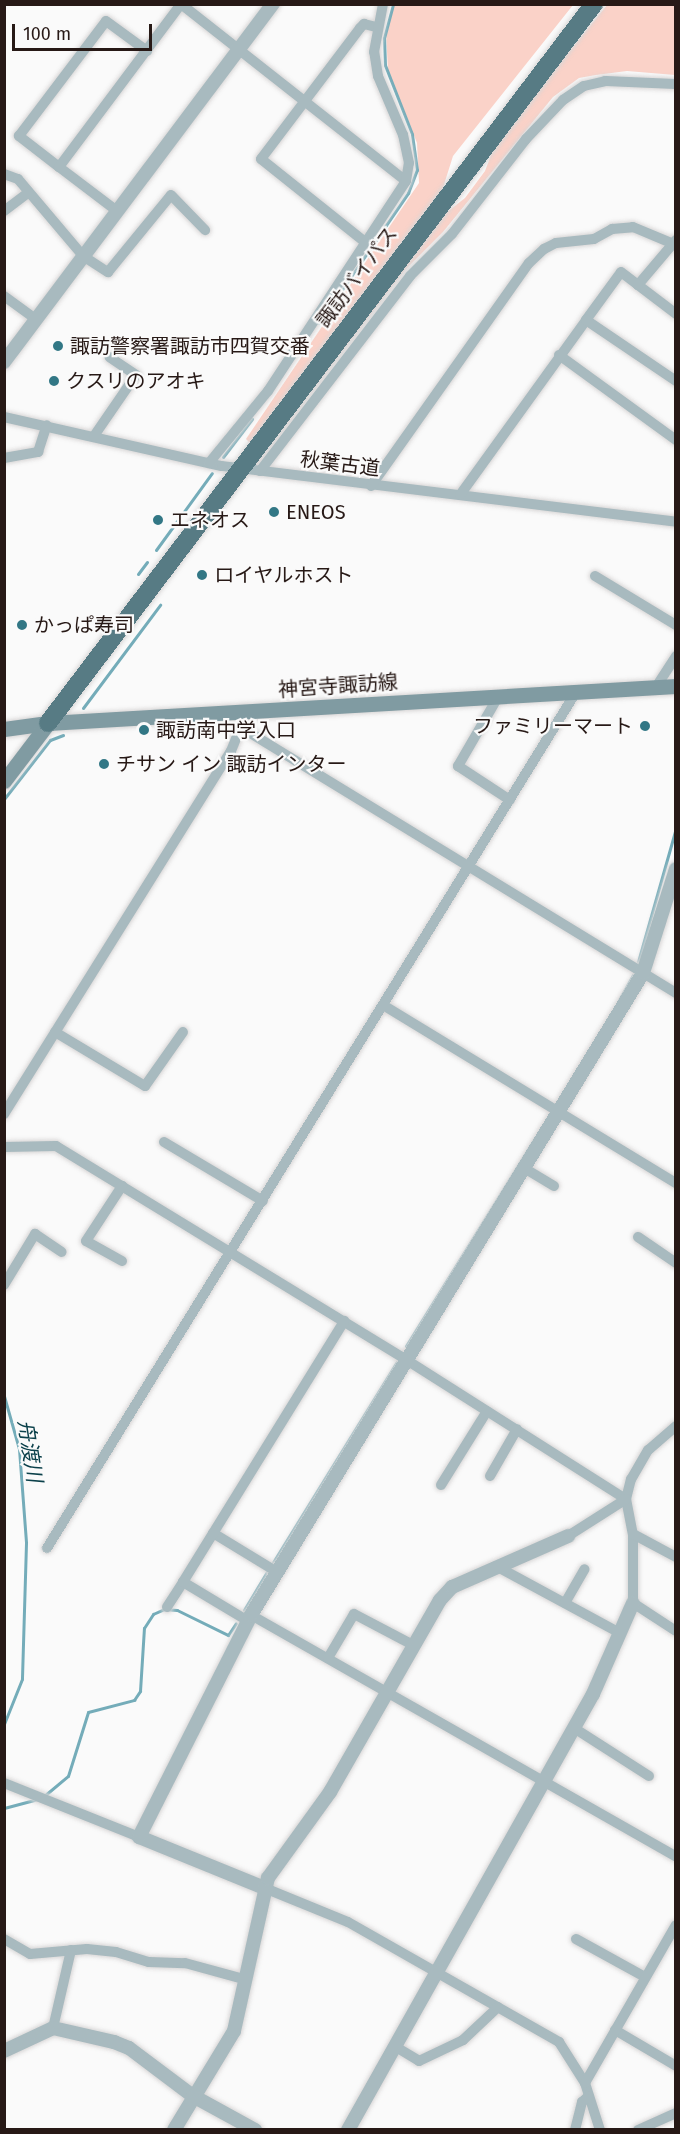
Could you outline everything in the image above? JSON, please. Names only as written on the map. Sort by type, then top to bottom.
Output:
[{"type":"highway","name":"諏訪バイパス","points":[[48,723],[238,468],[594,4]]},
{"type":"main road","name":"神宮寺諏訪線","points":[[4,729],[48,723],[244,721],[498,697],[675,686]]},
{"type":"main road","points":[[4,781],[48,723]]},
{"type":"street","points":[[59,167],[181,4],[306,100],[406,181]]},
{"type":"street","points":[[4,362],[273,4]]},
{"type":"street","points":[[210,463],[268,391],[406,181],[409,163],[402,135],[378,76],[376,27],[383,4]]},
{"type":"street","points":[[117,211],[19,136],[106,21],[147,51]]},
{"type":"street","points":[[365,242],[261,159],[360,28],[364,24],[376,27]]},
{"type":"street","points":[[260,471],[410,276],[452,234],[526,139],[563,100],[584,86],[605,81],[675,84]]},
{"type":"street","points":[[4,174],[18,179],[83,256],[108,272],[171,195],[205,230]]},
{"type":"street","points":[[4,211],[29,192]]},
{"type":"street","points":[[371,486],[529,263],[544,249],[556,243],[594,239],[612,229],[633,227],[675,243],[638,285]]},
{"type":"street","points":[[460,495],[621,272],[675,314]]},
{"type":"street","points":[[4,296],[36,319]]},
{"type":"street","points":[[586,320],[675,381]]},
{"type":"street","points":[[559,355],[675,440]]},
{"type":"street","points":[[94,436],[136,375],[109,357]]},
{"type":"street","name":"秋葉古道","points":[[4,417],[238,468],[675,522]]},
{"type":"street","points":[[4,458],[38,452],[47,425]]},
{"type":"street","points":[[595,576],[675,625]]},
{"type":"street","points":[[656,687],[675,656]]},
{"type":"street","points":[[47,1548],[92,1481],[230,1251],[576,692]]},
{"type":"street","points":[[498,697],[458,766],[510,800]]},
{"type":"street","points":[[4,1114],[244,721],[467,865],[675,993]]},
{"type":"street","points":[[139,1837],[249,1618],[405,1359],[643,973],[675,869]]},
{"type":"street","points":[[383,1005],[675,1184]]},
{"type":"street","points":[[55,1032],[145,1086],[183,1032]]},
{"type":"street","points":[[164,1142],[263,1201]]},
{"type":"street","points":[[4,1147],[56,1146],[344,1321],[626,1499]]},
{"type":"street","points":[[524,1168],[554,1186]]},
{"type":"street","points":[[122,1186],[86,1241],[122,1261]]},
{"type":"street","points":[[4,1286],[35,1234],[62,1252]]},
{"type":"street","points":[[638,1237],[675,1263]]},
{"type":"street","points":[[167,1607],[344,1321]]},
{"type":"street","points":[[441,1485],[487,1411]]},
{"type":"street","points":[[348,2130],[544,1782],[612,1656],[633,1603],[633,1534],[626,1499],[631,1479],[648,1450],[675,1426]]},
{"type":"street","points":[[489,1476],[518,1429]]},
{"type":"street","points":[[174,2130],[234,2031],[268,1878],[330,1792],[440,1600],[452,1587],[567,1536],[626,1499]]},
{"type":"street","points":[[213,1533],[276,1572]]},
{"type":"street","points":[[633,1534],[675,1557]]},
{"type":"street","points":[[496,1566],[620,1633]]},
{"type":"street","points":[[565,1603],[585,1569]]},
{"type":"street","points":[[183,1582],[328,1658],[675,1856]]},
{"type":"street","points":[[633,1603],[675,1631]]},
{"type":"street","points":[[328,1658],[354,1614],[413,1645]]},
{"type":"street","points":[[573,1728],[649,1776]]},
{"type":"street","points":[[4,1783],[348,1922],[559,2042],[585,2083],[600,2130]]},
{"type":"street","points":[[585,2083],[675,1925]]},
{"type":"street","points":[[4,1939],[30,1953],[71,1950],[116,1952],[149,1962],[185,1963],[247,1980]]},
{"type":"street","points":[[576,1939],[645,1977]]},
{"type":"street","points":[[53,2028],[71,1950]]},
{"type":"street","points":[[396,2047],[420,2061],[463,2040],[498,2007]]},
{"type":"street","points":[[4,2051],[53,2028],[129,2048],[193,2096],[255,2130]]},
{"type":"street","points":[[615,2030],[675,2066]]},
{"type":"street","points":[[575,2130],[582,2102],[589,2096]]},
{"type":"street","points":[[638,2130],[675,2113]]},
{"type":"shaded area","points":[[394,5],[573,5],[453,156],[442,191],[250,443],[246,439],[419,183],[417,143],[388,70],[386,33]]},
{"type":"shaded area","points":[[607,5],[675,5],[675,75],[627,71],[579,78],[553,97],[443,232],[405,270],[264,453],[437,220],[465,198],[485,171],[496,142]]},
{"type":"waterway","points":[[319,323],[408,193],[417,170],[412,134],[385,65],[384,38],[393,4]]},
{"type":"waterway","points":[[223,457],[252,419]]},
{"type":"waterway","points":[[156,550],[212,473]]},
{"type":"waterway","points":[[138,574],[147,562]]},
{"type":"waterway","points":[[83,708],[160,605]]},
{"type":"waterway","points":[[4,799],[50,740],[63,735]]},
{"type":"waterway","points":[[638,962],[676,828]]},
{"type":"waterway","points":[[619,1000],[633,975]]},
{"type":"waterway","points":[[406,1346],[535,1138]]},
{"type":"waterway","points":[[272,1564],[397,1362]]},
{"type":"waterway","name":"舟渡川","points":[[4,1396],[19,1449],[26,1543],[22,1679],[4,1724]]},
{"type":"waterway","points":[[244,1610],[268,1570]]},
{"type":"waterway","points":[[44,1796],[68,1776],[88,1712],[134,1700],[140,1691],[144,1628],[153,1614],[164,1609],[177,1610],[228,1635],[236,1623]]},
{"type":"waterway","points":[[4,1808],[38,1799]]},
{"type":"place","name":"諏訪警察署諏訪市四賀交番","points":[[58,346]]},
{"type":"place","name":"クスリのアオキ","points":[[54,381]]},
{"type":"place","name":"ENEOS","points":[[274,512]]},
{"type":"place","name":"エネオス","points":[[158,520]]},
{"type":"place","name":"ロイヤルホスト","points":[[202,575]]},
{"type":"place","name":"かっぱ寿司","points":[[22,625]]},
{"type":"place","name":"ファミリーマート","points":[[645,726]]},
{"type":"place","name":"諏訪南中学入口","points":[[144,730]]},
{"type":"place","name":"チサン イン 諏訪インター","points":[[104,764]]}]
